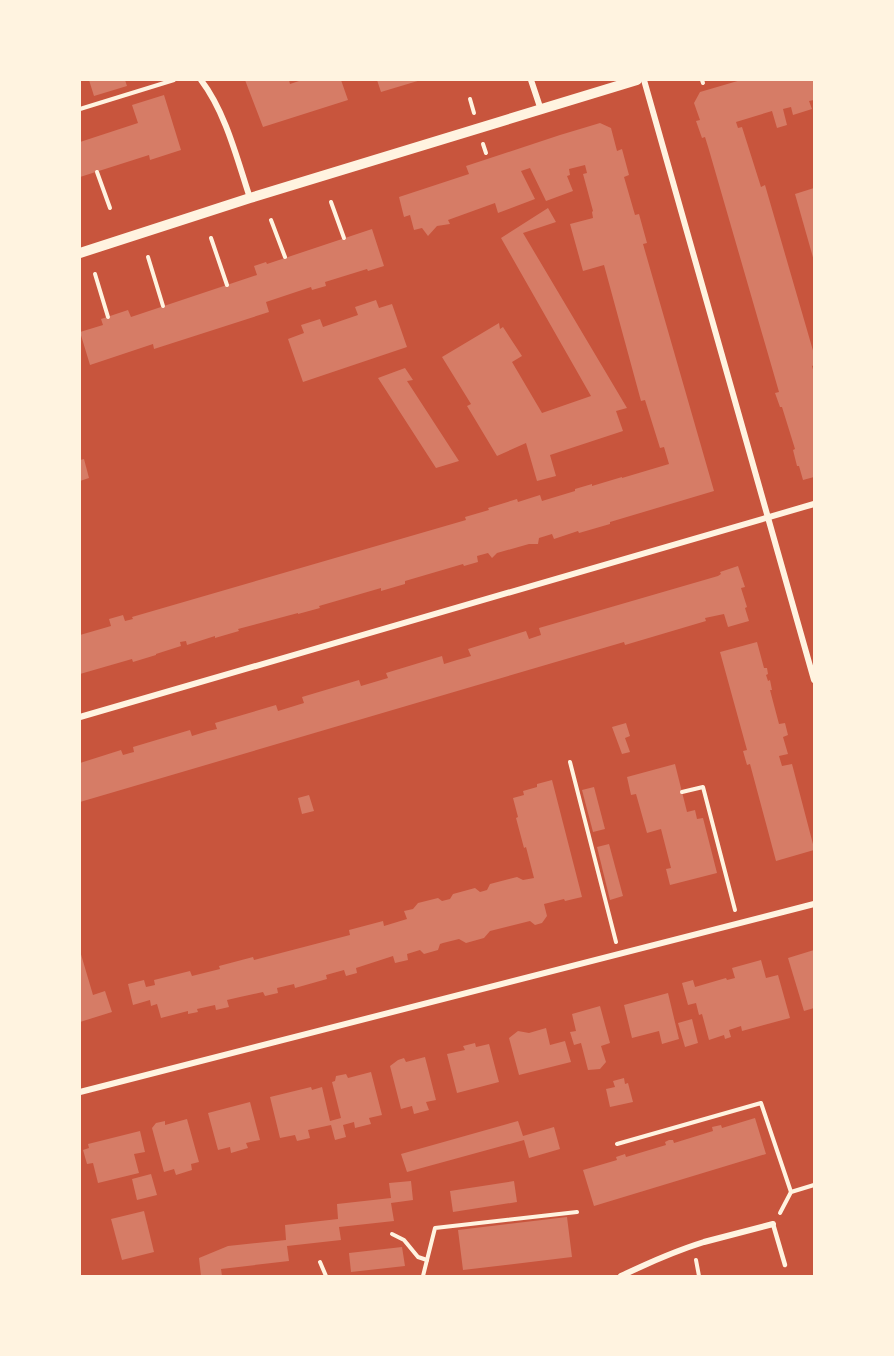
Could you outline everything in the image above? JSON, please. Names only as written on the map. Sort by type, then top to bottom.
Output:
[{"type":"street","points":[[201,80],[209,90],[221,114],[250,198]]},
{"type":"street","points":[[531,80],[541,110]]},
{"type":"street","points":[[80,253],[250,198],[637,80]]},
{"type":"street","points":[[644,80],[814,680]]},
{"type":"street","points":[[80,717],[814,504]]},
{"type":"street","points":[[80,1092],[814,904]]},
{"type":"street","points":[[621,1276],[704,1242],[773,1224]]},
{"type":"lane","points":[[773,1224],[785,1265]]},
{"type":"path","points":[[80,109],[174,80]]},
{"type":"path","points":[[470,99],[474,115]]},
{"type":"path","points":[[97,172],[110,208]]},
{"type":"path","points":[[332,202],[344,238]]},
{"type":"path","points":[[271,220],[285,258]]},
{"type":"path","points":[[211,238],[226,285]]},
{"type":"path","points":[[148,258],[163,306]]},
{"type":"path","points":[[95,274],[108,317]]},
{"type":"path","points":[[570,762],[619,954]]},
{"type":"path","points":[[682,792],[703,787],[739,923]]},
{"type":"path","points":[[710,843],[717,841]]},
{"type":"path","points":[[617,1144],[761,1102],[791,1192]]},
{"type":"path","points":[[773,1224],[791,1192],[814,1185]]},
{"type":"path","points":[[423,1276],[435,1228],[577,1212]]},
{"type":"path","points":[[392,1233],[404,1240],[418,1257],[427,1260]]},
{"type":"path","points":[[320,1262],[326,1276]]},
{"type":"path","points":[[698,1268],[699,1276]]},
{"type":"building","points":[[89,80],[125,80],[127,86],[94,96]]},
{"type":"building","points":[[245,80],[289,80],[290,84],[299,80],[341,80],[348,100],[263,127]]},
{"type":"building","points":[[377,80],[421,80],[381,92]]},
{"type":"building","points":[[741,80],[814,80],[814,100],[809,101],[812,109],[793,115],[791,107],[783,109],[787,125],[777,128],[772,111],[736,122],[738,128],[742,127],[761,187],[765,185],[814,354],[814,365],[812,366],[814,373],[814,477],[803,480],[799,466],[797,466],[793,450],[795,449],[782,407],[775,393],[779,392],[709,150],[696,121],[700,120],[694,103],[700,92]]},
{"type":"building","points":[[164,95],[181,150],[150,160],[149,155],[80,177],[80,142],[138,123],[132,105]]},
{"type":"building","points":[[600,123],[611,128],[617,151],[622,149],[629,175],[624,177],[635,215],[639,214],[647,243],[643,244],[714,491],[579,533],[578,531],[554,539],[552,534],[539,538],[538,544],[529,544],[497,553],[492,558],[488,553],[477,556],[478,562],[464,566],[463,564],[405,581],[405,584],[381,591],[381,588],[319,606],[320,608],[238,629],[239,631],[215,638],[215,636],[187,645],[186,641],[180,642],[181,646],[156,655],[133,662],[132,659],[80,674],[80,635],[111,626],[109,619],[123,615],[125,621],[133,619],[132,617],[466,520],[465,517],[517,499],[518,502],[540,495],[542,501],[592,484],[592,486],[669,464],[664,447],[660,448],[645,400],[641,401],[604,265],[583,271],[570,224],[593,218],[583,174],[587,173],[585,165],[569,169],[570,175],[567,176],[573,191],[546,201],[530,168],[521,171],[535,199],[498,213],[495,203],[448,220],[450,224],[437,226],[428,236],[422,228],[414,230],[410,215],[404,217],[399,197],[469,174],[466,166]]},
{"type":"building","points":[[814,188],[814,261],[795,194]]},
{"type":"building","points":[[548,208],[556,222],[523,233],[627,408],[616,411],[623,431],[550,455],[556,476],[537,481],[526,443],[497,456],[467,406],[471,404],[442,357],[499,323],[500,329],[503,327],[522,356],[512,362],[542,413],[591,396],[501,238]]},
{"type":"building","points":[[372,229],[384,266],[325,282],[326,286],[312,290],[311,287],[266,302],[269,312],[154,349],[153,344],[90,365],[80,332],[103,325],[101,319],[128,310],[131,317],[257,275],[254,266],[266,262],[267,264]]},
{"type":"building","points":[[376,300],[379,308],[392,304],[407,347],[303,382],[288,339],[304,333],[301,325],[320,319],[323,327],[358,315],[355,307]]},
{"type":"building","points":[[405,368],[413,380],[407,381],[459,461],[436,468],[378,378]]},
{"type":"building","points":[[84,459],[89,478],[80,481],[80,460]]},
{"type":"building","points":[[738,566],[745,587],[741,588],[749,621],[728,627],[724,614],[705,618],[706,621],[625,645],[624,642],[80,802],[80,763],[121,750],[123,755],[134,752],[133,747],[190,730],[192,736],[217,729],[215,723],[276,705],[278,711],[304,703],[302,697],[359,680],[361,686],[388,678],[386,673],[442,656],[444,664],[471,656],[468,649],[526,631],[529,639],[541,635],[539,628],[718,576],[720,572]]},
{"type":"building","points":[[757,642],[764,668],[767,668],[768,674],[766,675],[768,681],[770,680],[772,690],[770,690],[779,724],[785,723],[788,735],[783,737],[788,754],[779,756],[782,766],[792,764],[814,848],[814,850],[776,861],[750,764],[747,765],[743,751],[747,750],[720,652]]},
{"type":"building","points":[[626,723],[630,736],[625,738],[630,752],[622,754],[612,727]]},
{"type":"building","points":[[675,764],[687,812],[695,810],[697,819],[703,818],[717,873],[670,885],[666,869],[671,868],[661,829],[647,833],[636,794],[631,795],[627,777]]},
{"type":"building","points":[[552,780],[582,897],[544,904],[547,916],[542,923],[535,925],[530,921],[490,931],[484,938],[466,943],[459,939],[443,943],[440,944],[438,950],[424,954],[420,950],[407,954],[408,960],[395,963],[393,956],[356,968],[357,973],[346,976],[344,970],[326,975],[327,979],[295,988],[294,984],[277,988],[278,993],[265,996],[263,992],[227,1000],[229,1007],[216,1010],[215,1005],[197,1009],[198,1012],[188,1014],[188,1011],[161,1018],[157,1004],[151,1006],[150,1000],[133,1005],[128,984],[144,980],[146,987],[155,985],[154,980],[190,971],[192,976],[220,969],[219,966],[253,957],[254,960],[350,935],[349,930],[383,921],[384,926],[407,919],[404,911],[413,909],[418,903],[438,898],[442,901],[450,899],[453,894],[475,888],[480,892],[487,890],[490,884],[517,877],[523,880],[534,878],[516,818],[518,817],[513,798],[524,795],[523,791],[537,787],[537,784]]},
{"type":"building","points":[[594,787],[605,829],[593,832],[582,790]]},
{"type":"building","points":[[309,795],[314,811],[302,814],[298,798]]},
{"type":"building","points":[[609,844],[623,896],[610,900],[597,847]]},
{"type":"building","points":[[814,950],[814,1008],[804,1011],[788,958]]},
{"type":"building","points":[[80,951],[93,995],[105,991],[112,1012],[80,1022]]},
{"type":"building","points":[[761,960],[766,978],[778,975],[790,1018],[742,1031],[741,1026],[729,1030],[731,1037],[725,1039],[724,1035],[709,1040],[702,1014],[699,1015],[696,1003],[688,1005],[682,983],[693,980],[695,987],[726,978],[727,980],[735,978],[732,968]]},
{"type":"building","points":[[668,993],[679,1039],[662,1044],[659,1031],[632,1038],[624,1005]]},
{"type":"building","points":[[600,1006],[610,1043],[601,1046],[606,1062],[600,1069],[588,1070],[581,1043],[574,1045],[570,1032],[576,1031],[572,1014]]},
{"type":"building","points":[[692,1019],[698,1043],[685,1047],[678,1023]]},
{"type":"building","points":[[546,1028],[550,1045],[565,1041],[571,1062],[519,1075],[509,1038],[518,1031],[529,1033]]},
{"type":"building","points":[[475,1043],[476,1047],[489,1044],[499,1082],[457,1093],[447,1054],[465,1050],[463,1046]]},
{"type":"building","points":[[425,1057],[436,1100],[426,1102],[429,1110],[414,1114],[412,1106],[401,1109],[390,1066],[404,1058],[406,1062]]},
{"type":"building","points":[[371,1072],[382,1115],[369,1118],[371,1124],[355,1128],[354,1122],[343,1125],[346,1137],[335,1140],[331,1125],[308,1130],[310,1138],[297,1141],[295,1135],[280,1138],[270,1097],[311,1087],[312,1090],[322,1087],[330,1121],[341,1118],[332,1082],[335,1081],[336,1076],[346,1074],[348,1078]]},
{"type":"building","points":[[624,1078],[625,1084],[628,1083],[633,1102],[610,1107],[606,1089],[615,1087],[613,1081]]},
{"type":"building","points":[[250,1102],[260,1140],[246,1143],[248,1148],[231,1153],[230,1147],[218,1150],[208,1113]]},
{"type":"building","points":[[755,1118],[766,1154],[594,1206],[583,1170],[617,1160],[616,1157],[625,1154],[626,1157],[666,1145],[665,1142],[669,1140],[673,1140],[674,1143],[713,1131],[712,1127],[721,1125],[722,1128]]},
{"type":"building","points":[[187,1119],[199,1162],[191,1164],[192,1170],[176,1175],[174,1169],[164,1172],[152,1128],[156,1123],[165,1121],[165,1125]]},
{"type":"building","points":[[518,1121],[523,1136],[554,1127],[560,1149],[529,1158],[524,1140],[407,1172],[401,1154]]},
{"type":"building","points":[[140,1131],[145,1152],[134,1154],[139,1173],[98,1183],[93,1163],[87,1164],[83,1150],[89,1148],[88,1144]]},
{"type":"building","points":[[151,1174],[157,1195],[137,1200],[132,1179]]},
{"type":"building","points":[[411,1181],[413,1200],[391,1203],[394,1221],[339,1227],[341,1240],[287,1246],[289,1261],[221,1269],[222,1276],[201,1276],[199,1258],[228,1246],[286,1240],[285,1225],[338,1219],[337,1204],[391,1198],[389,1183]]},
{"type":"building","points":[[514,1181],[517,1202],[453,1212],[450,1191]]},
{"type":"building","points":[[144,1211],[154,1252],[122,1260],[111,1219]]},
{"type":"building","points":[[567,1217],[572,1257],[463,1270],[458,1230]]},
{"type":"building","points":[[402,1247],[405,1266],[351,1272],[349,1253]]}]
